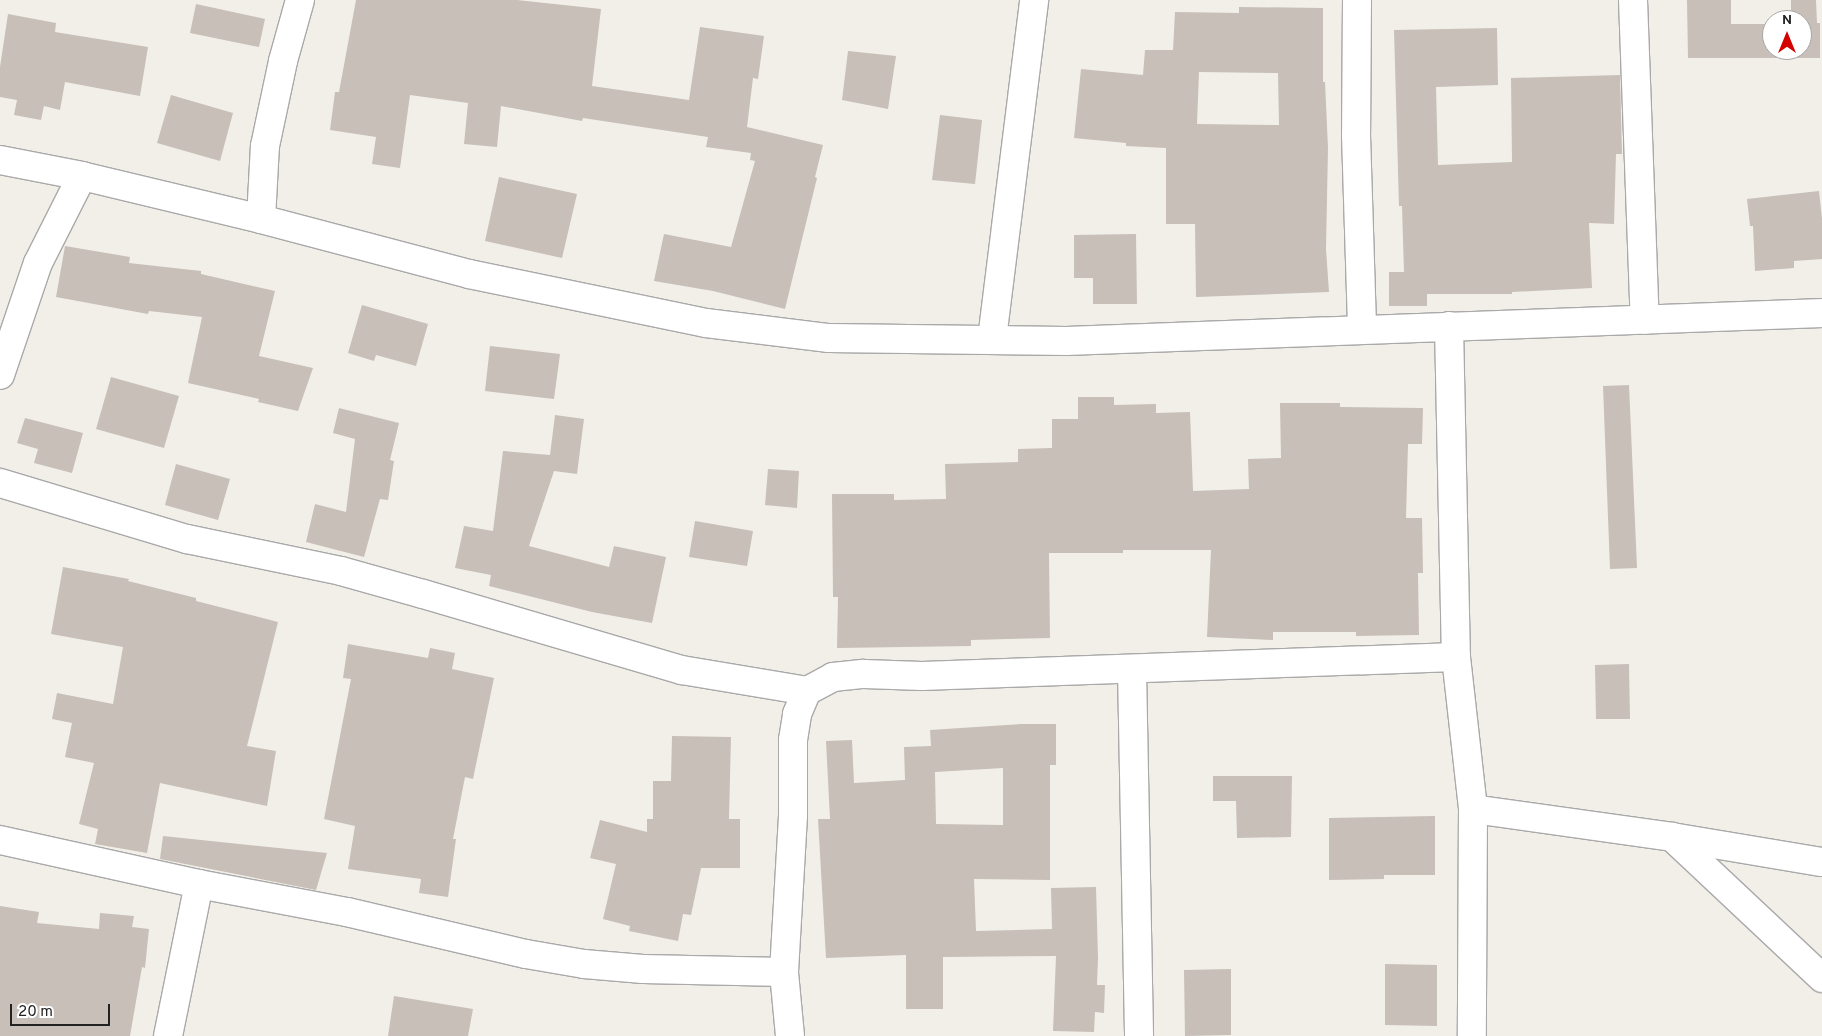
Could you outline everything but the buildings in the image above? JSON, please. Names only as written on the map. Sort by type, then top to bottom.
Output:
[{"type":"street","points":[[261,219],[265,146],[283,61],[300,0]]},
{"type":"street","points":[[992,339],[1034,0]]},
{"type":"street","points":[[1357,0],[1356,135],[1362,330]]},
{"type":"street","points":[[1633,0],[1645,320]]},
{"type":"street","points":[[0,160],[82,176],[261,219],[469,274],[706,323],[829,338],[1066,341],[1822,313]]},
{"type":"street","points":[[0,375],[38,262],[82,176]]},
{"type":"street","points":[[1450,326],[1456,657],[1473,809],[1472,1036]]},
{"type":"street","points":[[0,483],[187,539],[341,571],[682,670],[807,691],[833,678],[864,674],[922,676],[1456,657]]},
{"type":"street","points":[[1132,669],[1139,1036]]},
{"type":"street","points":[[790,1036],[784,972],[793,815],[793,740],[797,714],[807,691]]},
{"type":"street","points":[[1473,809],[1672,837],[1822,862]]},
{"type":"street","points":[[1672,837],[1822,978]]},
{"type":"street","points":[[0,840],[199,884],[347,912],[526,954],[584,964],[726,973],[784,972]]},
{"type":"street","points":[[168,1036],[199,884]]}]
